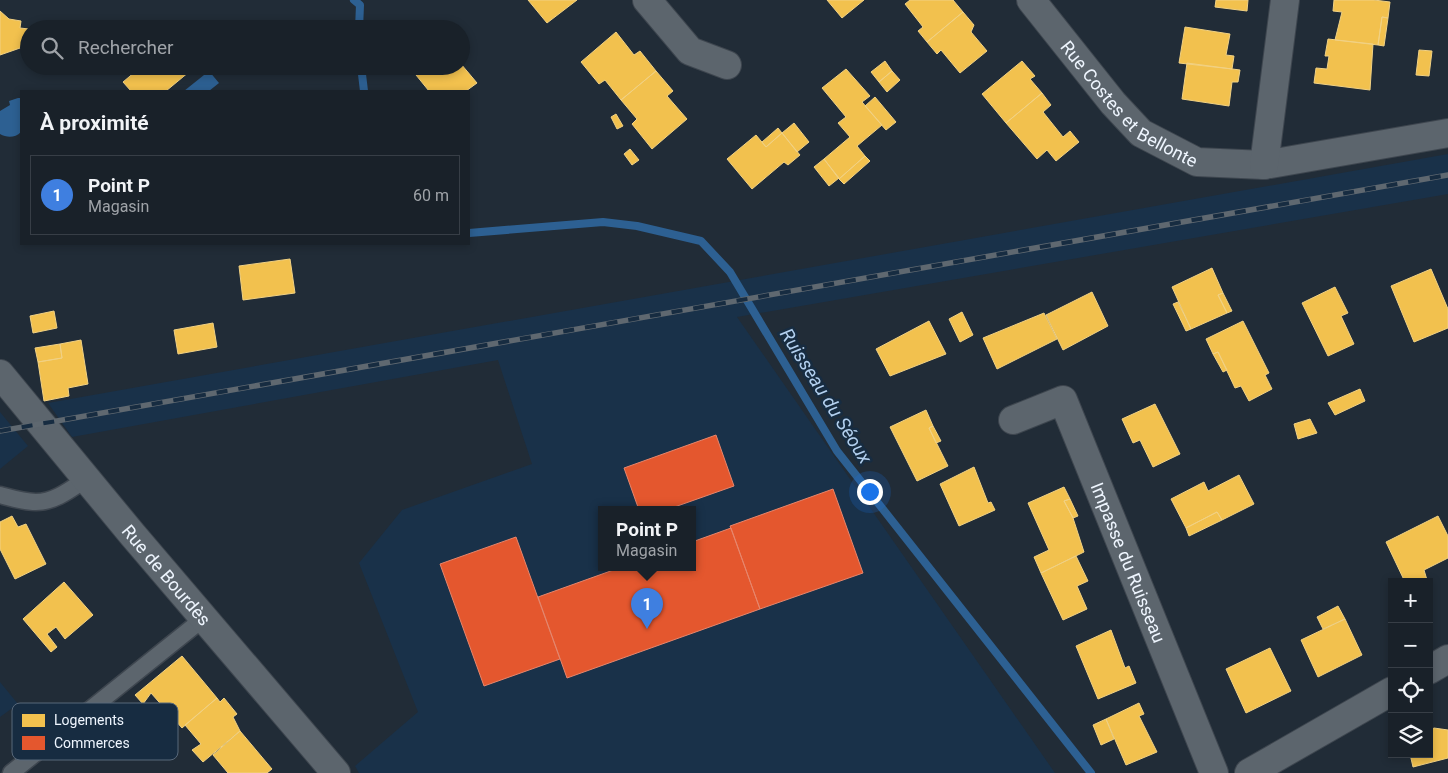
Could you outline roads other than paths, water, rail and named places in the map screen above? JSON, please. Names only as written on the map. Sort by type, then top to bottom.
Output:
[{"type":"street","points":[[647,0],[690,51],[726,65]]},
{"type":"street","name":"Rue Costes et Bellonte","points":[[1031,0],[1113,103],[1141,133],[1197,162],[1264,165],[1448,133]]},
{"type":"street","points":[[1264,165],[1285,0]]},
{"type":"street","name":"Rue de Bourdès","points":[[0,374],[86,479],[336,773]]},
{"type":"street","name":"Impasse du Ruisseau","points":[[1013,420],[1063,400],[1214,773]]},
{"type":"street","points":[[1432,668],[1448,659]]},
{"type":"street","points":[[1249,773],[1388,693]]},
{"type":"lane","points":[[0,495],[36,502],[52,499],[68,492],[86,479]]},
{"type":"lane","points":[[98,703],[204,618]]},
{"type":"lane","points":[[11,773],[27,760]]},
{"type":"water","points":[[204,75],[212,75],[219,83],[210,90],[185,90]]},
{"type":"water","points":[[20,98],[20,133],[8,137],[0,134],[0,111],[10,105],[9,101]]},
{"type":"waterway","name":"Ruisseau du Séoux","points":[[354,0],[360,5],[359,20]]},
{"type":"waterway","name":"Ruisseau du Séoux","points":[[362,75],[364,90]]},
{"type":"waterway","name":"Ruisseau du Séoux","points":[[470,233],[603,222],[637,226],[701,241],[730,272],[837,451],[1091,773]]},
{"type":"railway","points":[[0,431],[1448,175]]},
{"type":"place","name":"Point P","points":[[647,629]]}]
